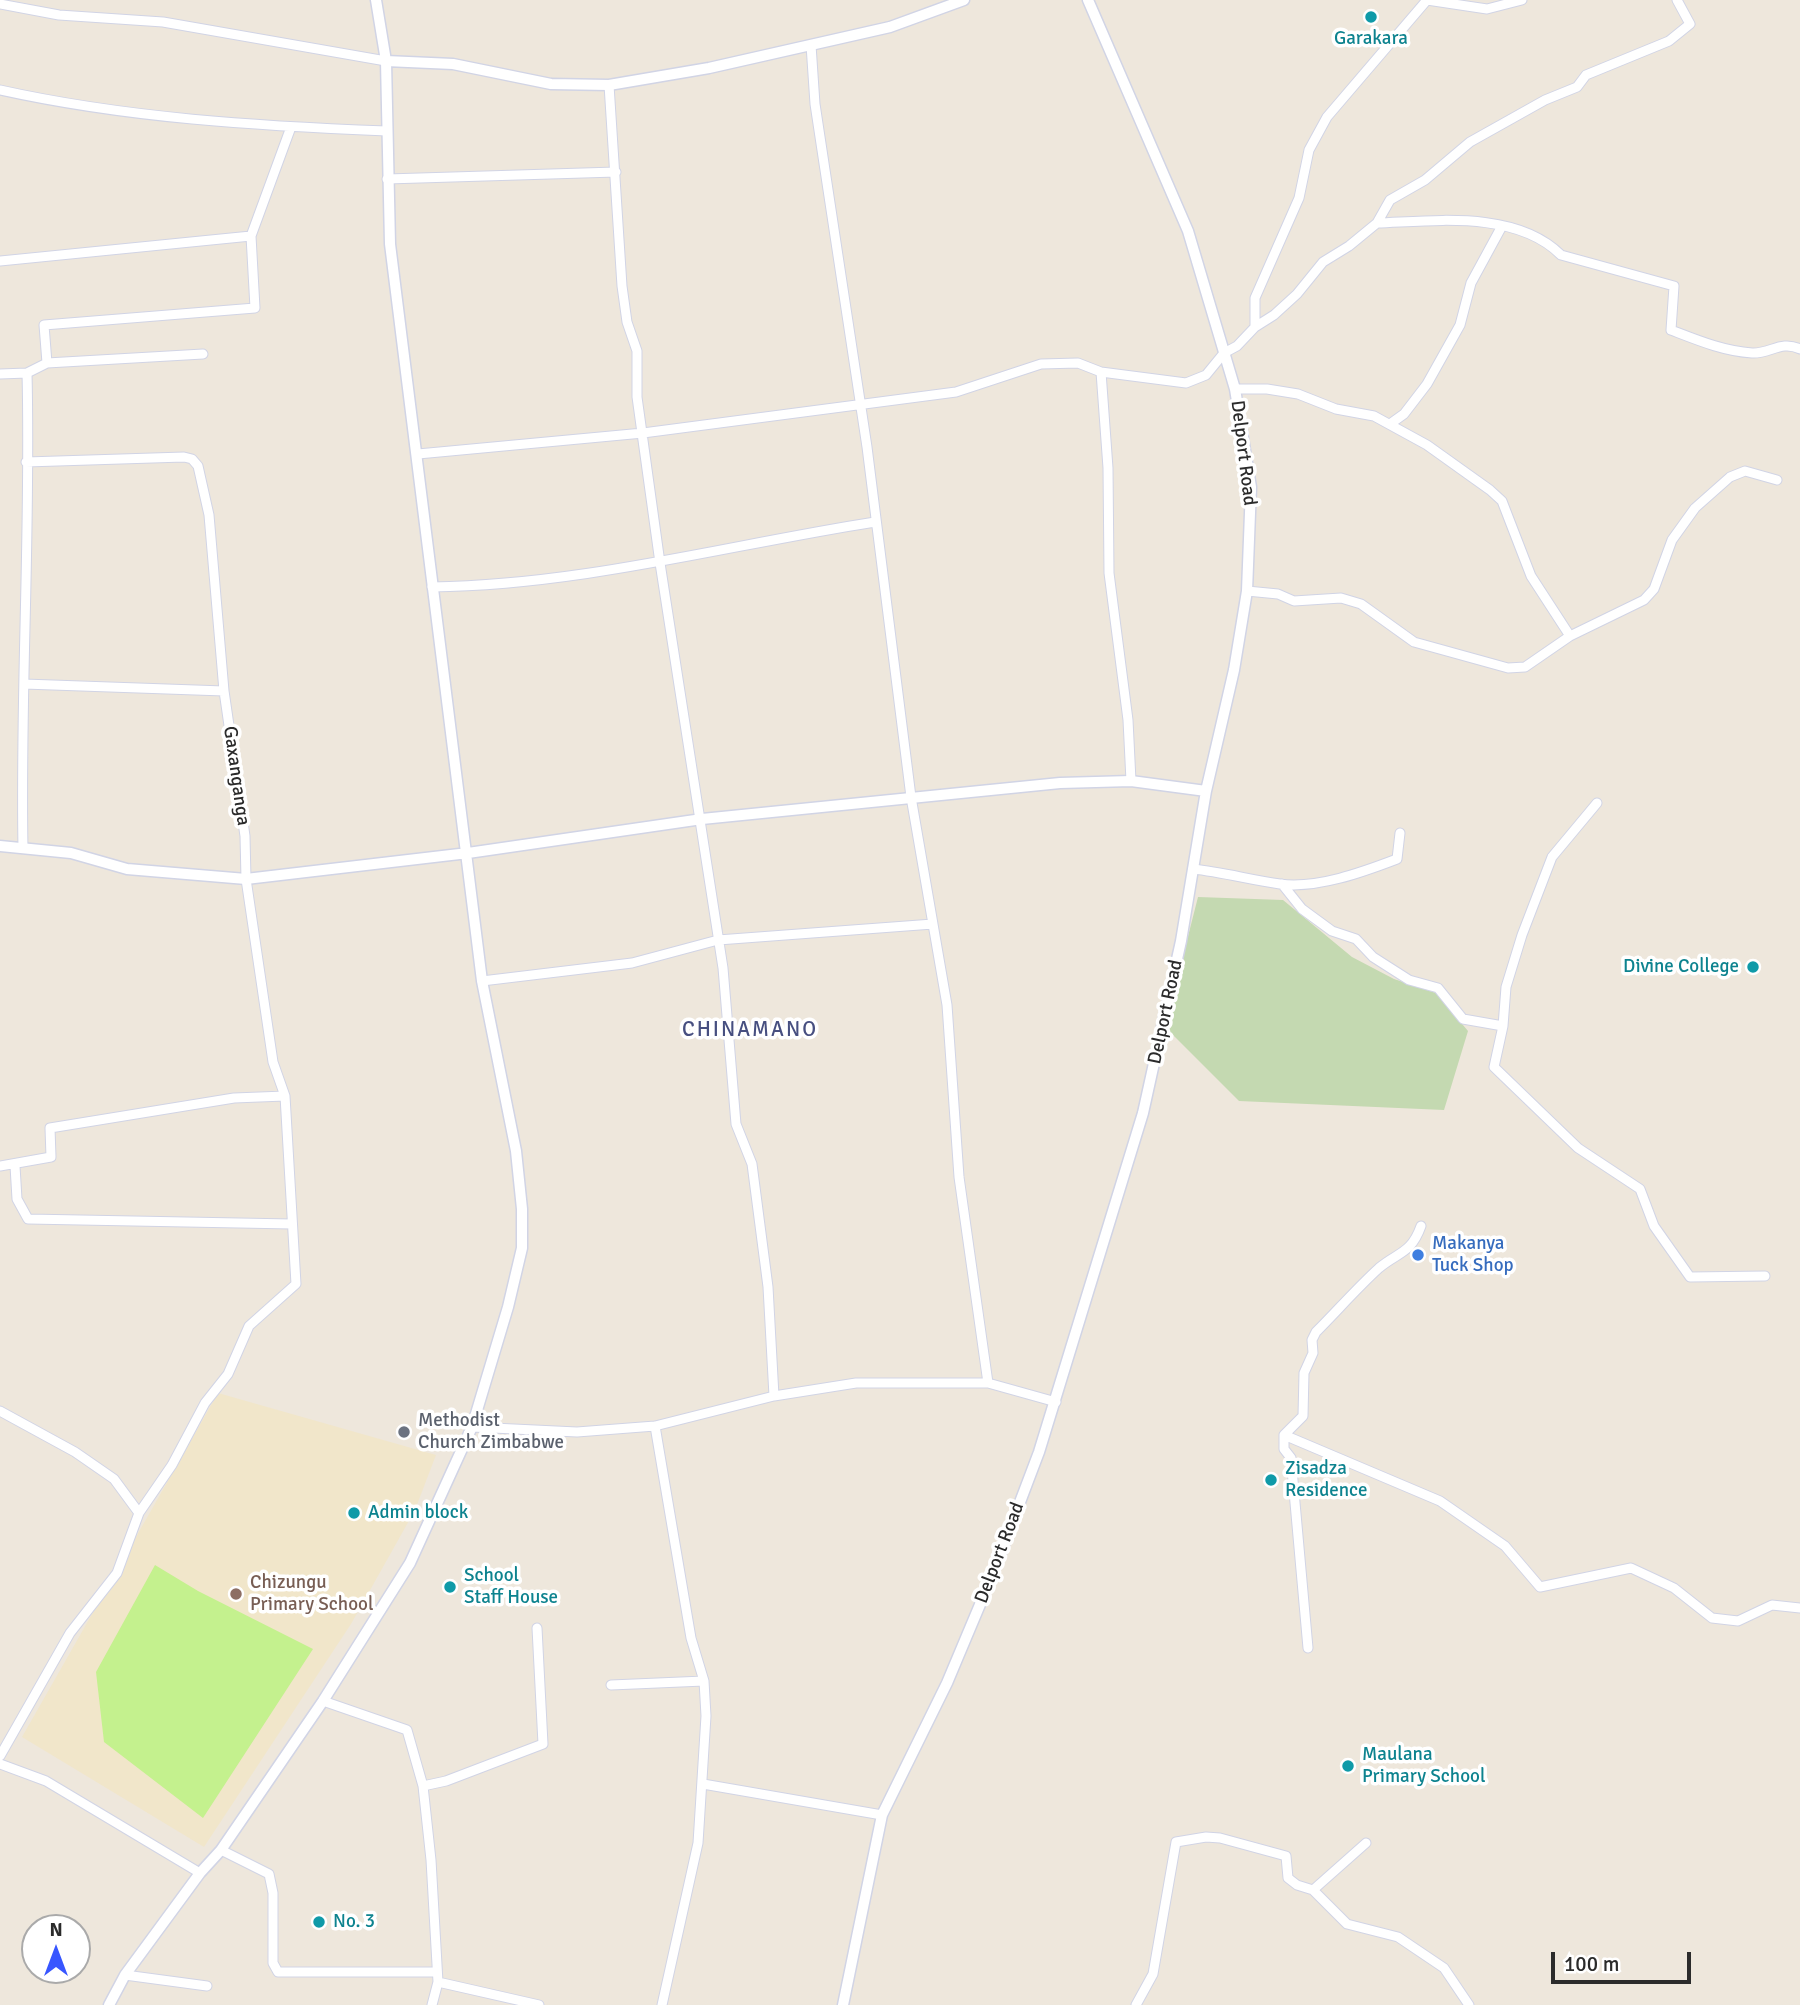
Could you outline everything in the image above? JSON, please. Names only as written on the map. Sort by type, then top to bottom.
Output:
[{"type":"street","points":[[108,2005],[125,1975],[200,1873],[221,1850],[323,1701],[410,1563],[472,1427],[508,1307],[522,1248],[522,1209],[516,1152],[482,981],[390,244],[386,61],[376,0]]},
{"type":"street","points":[[0,4],[58,15],[163,22],[386,61],[453,64],[551,84],[609,85],[709,68],[913,21],[964,0]]},
{"type":"street","name":"Delport Road","points":[[843,2005],[882,1815],[947,1683],[992,1576],[1056,1402],[1143,1113],[1181,941],[1206,791],[1234,670],[1247,591],[1251,487],[1235,389],[1188,230],[1088,0]]},
{"type":"street","points":[[1255,327],[1255,298],[1299,198],[1309,150],[1327,117],[1427,0],[1487,9],[1522,0]]},
{"type":"street","points":[[418,454],[643,433],[956,391],[1041,364],[1078,363],[1101,372],[1186,383],[1198,381],[1224,352],[1237,346],[1255,327],[1297,294],[1323,262],[1377,223],[1390,200],[1425,180],[1470,142],[1545,100],[1577,87],[1586,75],[1669,41],[1690,24],[1677,0]]},
{"type":"street","points":[[811,45],[815,104],[860,404],[911,797],[947,1004],[960,1177],[988,1383]]},
{"type":"street","points":[[609,85],[622,286],[627,322],[639,360],[637,397],[723,968],[736,1124],[752,1164],[768,1287],[774,1396]]},
{"type":"street","points":[[0,90],[65,103],[291,127],[387,131]]},
{"type":"street","points":[[47,363],[44,325],[255,308],[251,236],[291,127]]},
{"type":"street","points":[[387,179],[616,172]]},
{"type":"street","points":[[1377,223],[1456,220],[1502,226],[1548,243],[1561,255],[1674,286],[1671,330],[1712,346],[1751,353],[1786,344],[1800,349]]},
{"type":"street","points":[[1390,424],[1404,414],[1427,384],[1461,325],[1471,283],[1502,226]]},
{"type":"street","points":[[0,261],[251,236]]},
{"type":"street","points":[[0,374],[27,373],[47,363],[204,354]]},
{"type":"street","points":[[1101,372],[1108,468],[1109,573],[1128,720],[1131,781]]},
{"type":"street","points":[[23,848],[21,746],[27,617],[27,373]]},
{"type":"street","points":[[1235,389],[1268,389],[1298,394],[1336,409],[1374,416],[1426,445],[1502,501],[1531,576],[1570,636]]},
{"type":"street","name":"Gaxanganga","points":[[26,462],[192,459],[204,486],[209,515],[224,691],[245,836],[246,879],[273,1062],[285,1096],[292,1224],[297,1260],[296,1284],[248,1326],[228,1374],[205,1403],[172,1465],[139,1513]]},
{"type":"street","points":[[1247,591],[1278,594],[1294,601],[1341,598],[1361,604],[1414,642],[1508,668],[1525,667],[1570,636],[1644,600],[1654,589],[1672,540],[1695,508],[1730,477],[1736,473],[1751,471],[1777,480]]},
{"type":"street","points":[[432,587],[477,586],[660,563],[875,522]]},
{"type":"street","points":[[24,684],[224,691]]},
{"type":"street","points":[[0,846],[71,853],[127,869],[246,879],[468,853],[702,819],[1060,783],[1131,781],[1206,791]]},
{"type":"street","points":[[1597,803],[1552,857],[1522,935],[1506,987],[1503,1026],[1494,1067],[1577,1148],[1640,1189],[1654,1226],[1690,1277],[1765,1276]]},
{"type":"street","points":[[1193,869],[1282,884],[1320,880],[1370,869],[1397,859],[1400,833]]},
{"type":"street","points":[[1282,884],[1302,909],[1332,931],[1356,939],[1373,957],[1409,980],[1438,988],[1463,1018],[1503,1026]]},
{"type":"street","points":[[482,981],[632,962],[718,940],[933,924]]},
{"type":"street","points":[[0,1166],[15,1166],[51,1157],[50,1128],[234,1098],[285,1096]]},
{"type":"street","points":[[15,1166],[17,1199],[28,1219],[292,1224]]},
{"type":"street","points":[[1308,1647],[1291,1458],[1284,1449],[1284,1435],[1303,1416],[1304,1373],[1313,1353],[1312,1340],[1316,1332],[1382,1265],[1401,1256],[1416,1241],[1422,1226]]},
{"type":"street","points":[[472,1427],[577,1432],[655,1426],[774,1396],[856,1383],[988,1383],[1056,1402]]},
{"type":"street","points":[[0,1411],[75,1452],[114,1479],[139,1513],[117,1573],[70,1633],[0,1756]]},
{"type":"street","points":[[655,1426],[691,1638],[704,1681],[703,1784],[698,1843],[662,2005]]},
{"type":"street","points":[[1284,1435],[1440,1501],[1505,1546],[1541,1587],[1631,1567],[1674,1588],[1712,1618],[1738,1622],[1772,1605],[1800,1608]]},
{"type":"street","points":[[423,1786],[446,1781],[544,1744],[537,1628]]},
{"type":"street","points":[[611,1685],[704,1681]]},
{"type":"street","points":[[323,1701],[407,1730],[423,1786],[431,1860],[436,1977],[432,2005]]},
{"type":"street","points":[[0,1764],[47,1781],[200,1873]]},
{"type":"street","points":[[703,1784],[882,1815]]},
{"type":"street","points":[[1136,2005],[1153,1974],[1176,1842],[1206,1837],[1220,1838],[1286,1856],[1288,1878],[1297,1885],[1312,1890],[1347,1924],[1398,1937],[1444,1968],[1469,2005]]},
{"type":"street","points":[[1312,1890],[1366,1843]]},
{"type":"street","points":[[221,1850],[269,1874],[273,1893],[273,1963],[278,1972],[436,1977],[538,2005]]},
{"type":"street","points":[[125,1975],[207,1986]]},
{"type":"shaded area","name":"Chizungu Primary School","points":[[218,1393],[436,1455],[415,1510],[351,1624],[204,1847],[22,1737]]},
{"type":"green space","points":[[1198,897],[1283,900],[1352,957],[1394,979],[1436,993],[1468,1031],[1444,1110],[1239,1101],[1165,1027]]},
{"type":"green space","points":[[155,1565],[198,1591],[313,1649],[203,1818],[104,1742],[96,1672]]},
{"type":"place","name":"Garakara","points":[[1371,17]]},
{"type":"place","name":"Divine College","points":[[1753,967]]},
{"type":"place","name":"Makanya Tuck Shop","points":[[1418,1255]]},
{"type":"place","name":"Methodist Church Zimbabwe","points":[[404,1432]]},
{"type":"place","name":"Zisadza Residence","points":[[1271,1480]]},
{"type":"place","name":"Admin block","points":[[354,1513]]},
{"type":"place","name":"School Staff House","points":[[450,1587]]},
{"type":"place","name":"Chizungu Primary School","points":[[236,1594]]},
{"type":"place","name":"Maulana Primary School","points":[[1348,1766]]},
{"type":"place","name":"No. 3","points":[[319,1922]]},
{"type":"district","name":"CHINAMANO","points":[[750,1030]]}]
